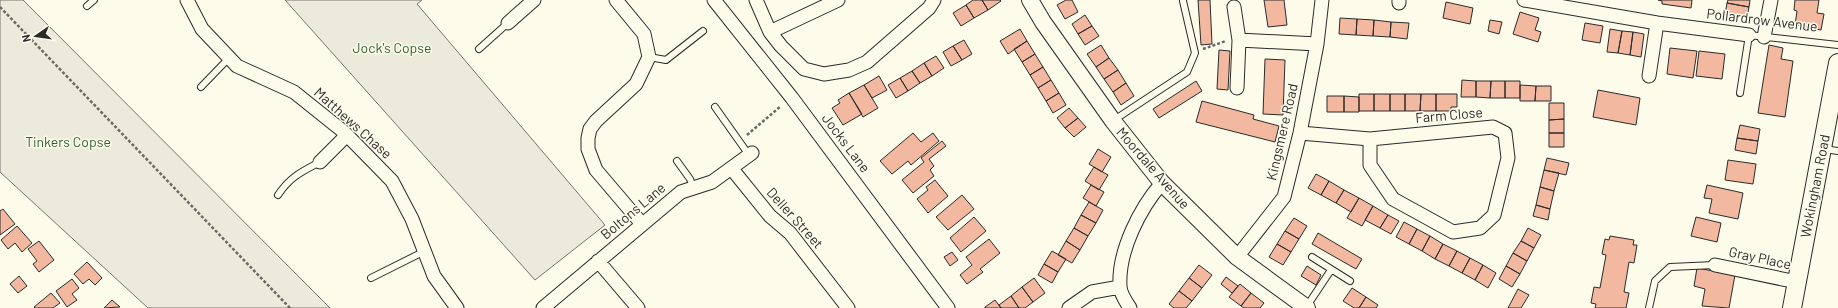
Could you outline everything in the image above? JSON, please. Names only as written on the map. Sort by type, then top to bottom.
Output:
[{"type":"main road","name":"Wokingham Road","points":[[1792,308],[1797,282],[1830,150],[1831,116],[1838,63]]},
{"type":"street","name":"Matthews Chase","points":[[187,0],[202,29],[237,66],[294,92],[347,135],[392,181],[412,219],[434,276],[457,308]]},
{"type":"street","points":[[508,23],[534,0]]},
{"type":"street","points":[[616,0],[644,34],[649,57],[636,84],[596,121],[590,129],[588,138],[591,160],[596,170],[642,224]]},
{"type":"street","name":"Jocks Lane","points":[[714,0],[792,98],[948,308]]},
{"type":"street","points":[[756,0],[770,32],[789,56],[804,69],[824,74],[840,72],[858,67],[873,58],[929,8],[934,0]]},
{"type":"street","points":[[770,32],[838,0]]},
{"type":"street","name":"Moordale Avenue","points":[[1030,0],[1043,22],[1113,121],[1162,183],[1237,257],[1307,308]]},
{"type":"street","name":"Kingsmere Road","points":[[1237,257],[1284,197],[1300,133],[1317,44],[1322,0]]},
{"type":"street","name":"Pollardrow Avenue","points":[[1524,0],[1560,3],[1657,23],[1749,35]]},
{"type":"street","points":[[1764,37],[1771,0]]},
{"type":"street","points":[[1234,7],[1239,40],[1237,88]]},
{"type":"street","points":[[1649,76],[1657,23]]},
{"type":"street","points":[[1239,40],[1317,44]]},
{"type":"street","name":"Farm Close","points":[[1300,133],[1370,139],[1492,127],[1505,133],[1508,158],[1494,215],[1480,228],[1453,232],[1393,199],[1370,165],[1370,139]]},
{"type":"street","points":[[320,162],[347,135]]},
{"type":"street","name":"Boltons Lane","points":[[543,308],[681,192],[712,182],[732,169],[748,152]]},
{"type":"street","name":"Deller Street","points":[[732,169],[770,216],[790,233],[848,308]]},
{"type":"street","points":[[1130,308],[1120,287],[1122,260],[1127,240],[1154,192],[1162,183]]},
{"type":"street","points":[[598,261],[638,308]]},
{"type":"street","name":"Gray Place","points":[[1715,265],[1797,282]]},
{"type":"street","points":[[1069,308],[1092,292],[1120,287]]},
{"type":"lane","points":[[87,6],[94,0]]},
{"type":"lane","points":[[1113,121],[1187,72],[1195,53],[1183,1]]},
{"type":"lane","points":[[479,49],[508,23]]},
{"type":"lane","points":[[649,57],[666,60],[702,31]]},
{"type":"lane","points":[[1740,93],[1749,35]]},
{"type":"lane","name":"Pollardrow Avenue","points":[[1749,35],[1838,45]]},
{"type":"lane","points":[[201,87],[229,58]]},
{"type":"lane","points":[[715,107],[748,152]]},
{"type":"lane","points":[[677,161],[690,179],[694,189]]},
{"type":"lane","points":[[278,194],[286,183],[294,176],[320,162]]},
{"type":"lane","points":[[370,278],[397,263],[425,251]]},
{"type":"lane","points":[[1312,258],[1350,281]]},
{"type":"lane","points":[[1649,308],[1655,281],[1670,267],[1715,265]]},
{"type":"lane","points":[[1307,308],[1331,270]]},
{"type":"path","points":[[0,7],[290,308]]},
{"type":"path","points":[[1195,53],[1223,41],[1239,40]]},
{"type":"path","points":[[748,152],[746,137],[785,103]]},
{"type":"green space","name":"Tinkers Copse","points":[[0,0],[23,0],[330,308],[148,308],[0,172]]},
{"type":"green space","name":"Jock's Copse","points":[[285,0],[422,0],[417,4],[605,225],[535,280]]},
{"type":"building","points":[[973,0],[982,0],[988,10],[974,18],[966,5]]},
{"type":"building","points":[[982,0],[1000,0],[1001,1],[988,10]]},
{"type":"building","points":[[1066,0],[1072,0],[1078,12],[1065,19],[1057,5]]},
{"type":"building","points":[[1198,0],[1210,0],[1212,44],[1201,45]]},
{"type":"building","points":[[1264,0],[1284,0],[1287,25],[1268,27]]},
{"type":"building","points":[[1658,0],[1692,0],[1691,8],[1662,4],[1662,1]]},
{"type":"building","points":[[1728,0],[1750,0],[1749,7],[1727,3]]},
{"type":"building","points":[[1795,0],[1819,0],[1817,13],[1824,14],[1821,30],[1795,25],[1797,11],[1794,10]]},
{"type":"building","points":[[1446,2],[1473,8],[1470,24],[1443,18]]},
{"type":"building","points":[[1727,3],[1749,7],[1747,18],[1738,16],[1737,22],[1724,20]]},
{"type":"building","points":[[966,5],[974,18],[961,26],[953,13]]},
{"type":"building","points":[[1520,12],[1539,18],[1535,30],[1541,32],[1538,42],[1513,34]]},
{"type":"building","points":[[1085,15],[1092,26],[1078,34],[1072,24]]},
{"type":"building","points":[[1340,18],[1357,19],[1356,35],[1339,34]]},
{"type":"building","points":[[1357,19],[1374,20],[1373,36],[1356,35]]},
{"type":"building","points":[[1374,20],[1391,22],[1390,37],[1373,36]]},
{"type":"building","points":[[1490,20],[1502,22],[1499,34],[1488,31]]},
{"type":"building","points":[[1391,22],[1409,23],[1407,39],[1390,37]]},
{"type":"building","points":[[1585,23],[1603,26],[1600,43],[1582,40]]},
{"type":"building","points":[[1092,26],[1099,36],[1085,45],[1078,34]]},
{"type":"building","points":[[1020,29],[1027,41],[1008,54],[1000,41]]},
{"type":"building","points":[[1610,29],[1622,31],[1618,53],[1607,52]]},
{"type":"building","points":[[1622,31],[1633,32],[1630,55],[1618,53]]},
{"type":"building","points":[[1633,32],[1644,34],[1641,57],[1630,55]]},
{"type":"building","points":[[964,40],[972,54],[962,60],[953,46]]},
{"type":"building","points":[[1027,41],[1035,54],[1022,62],[1014,49]]},
{"type":"building","points":[[1101,45],[1109,58],[1096,67],[1087,54]]},
{"type":"building","points":[[1769,45],[1783,48],[1781,59],[1793,61],[1785,117],[1758,113]]},
{"type":"building","points":[[953,46],[962,60],[951,66],[943,52]]},
{"type":"building","points":[[1670,48],[1697,51],[1693,78],[1667,74]]},
{"type":"building","points":[[1219,50],[1230,51],[1228,90],[1217,89]]},
{"type":"building","points":[[1699,51],[1725,54],[1722,79],[1696,76]]},
{"type":"building","points":[[1035,54],[1043,67],[1030,75],[1022,62]]},
{"type":"building","points":[[936,56],[944,68],[932,76],[924,63]]},
{"type":"building","points":[[1109,58],[1118,70],[1104,79],[1096,67]]},
{"type":"building","points":[[1265,59],[1285,60],[1283,115],[1263,114]]},
{"type":"building","points":[[924,63],[932,76],[920,83],[912,71]]},
{"type":"building","points":[[1043,67],[1051,80],[1038,88],[1030,75]]},
{"type":"building","points":[[1118,70],[1126,83],[1113,92],[1104,79]]},
{"type":"building","points":[[912,71],[920,83],[908,91],[900,78]]},
{"type":"building","points":[[879,76],[887,90],[872,98],[864,85]]},
{"type":"building","points":[[900,78],[908,91],[896,98],[888,85]]},
{"type":"building","points":[[1051,80],[1059,93],[1046,101],[1038,88]]},
{"type":"building","points":[[1462,80],[1476,81],[1476,97],[1461,97]]},
{"type":"building","points":[[1196,81],[1202,91],[1159,118],[1153,109]]},
{"type":"building","points":[[1476,81],[1491,81],[1490,98],[1476,97]]},
{"type":"building","points":[[1491,81],[1505,81],[1505,98],[1490,98]]},
{"type":"building","points":[[1505,81],[1520,81],[1520,98],[1505,98]]},
{"type":"building","points":[[1126,83],[1134,96],[1121,105],[1113,92]]},
{"type":"building","points":[[864,85],[878,108],[863,117],[849,93]]},
{"type":"building","points":[[1520,85],[1536,86],[1535,101],[1520,101]]},
{"type":"building","points":[[1536,86],[1551,86],[1551,101],[1535,101]]},
{"type":"building","points":[[1598,90],[1640,98],[1636,125],[1593,117]]},
{"type":"building","points":[[849,93],[862,114],[843,125],[832,108],[840,103],[838,100]]},
{"type":"building","points":[[1059,93],[1066,105],[1053,113],[1046,101]]},
{"type":"building","points":[[1359,94],[1374,94],[1374,111],[1359,111]]},
{"type":"building","points":[[1374,94],[1390,94],[1390,111],[1374,111]]},
{"type":"building","points":[[1390,94],[1405,94],[1405,111],[1390,111]]},
{"type":"building","points":[[1405,94],[1421,94],[1420,111],[1405,111]]},
{"type":"building","points":[[1421,94],[1436,94],[1436,111],[1420,111]]},
{"type":"building","points":[[1436,94],[1457,94],[1457,107],[1451,107],[1451,111],[1436,111]]},
{"type":"building","points":[[1327,96],[1344,96],[1344,112],[1327,112]]},
{"type":"building","points":[[1344,96],[1359,97],[1359,112],[1344,112]]},
{"type":"building","points":[[1202,101],[1254,115],[1253,119],[1279,126],[1275,142],[1196,122]]},
{"type":"building","points":[[1549,103],[1564,103],[1564,119],[1549,120]]},
{"type":"building","points":[[1069,108],[1078,118],[1065,128],[1057,118]]},
{"type":"building","points":[[1078,118],[1086,127],[1074,137],[1065,128]]},
{"type":"building","points":[[1564,119],[1564,133],[1549,133],[1549,120]]},
{"type":"building","points":[[1740,125],[1760,129],[1758,141],[1737,138]]},
{"type":"building","points":[[913,133],[921,142],[933,133],[939,141],[911,165],[908,161],[892,174],[880,161]]},
{"type":"building","points":[[1549,133],[1564,133],[1564,147],[1549,147]]},
{"type":"building","points":[[1737,138],[1758,141],[1756,154],[1735,150]]},
{"type":"building","points":[[942,141],[946,146],[929,159],[934,166],[930,170],[934,176],[913,193],[902,180],[924,162],[921,158]]},
{"type":"building","points":[[1098,149],[1111,157],[1102,172],[1089,164]]},
{"type":"building","points":[[1547,158],[1569,163],[1566,175],[1544,170]]},
{"type":"building","points":[[1728,160],[1756,164],[1753,184],[1725,180]]},
{"type":"building","points":[[1094,167],[1108,175],[1099,190],[1085,181]]},
{"type":"building","points":[[1544,170],[1559,173],[1554,191],[1540,187]]},
{"type":"building","points":[[1316,174],[1329,181],[1321,195],[1308,188]]},
{"type":"building","points":[[935,180],[948,196],[928,213],[917,199],[928,190],[926,187]]},
{"type":"building","points":[[1329,181],[1344,190],[1336,203],[1321,195]]},
{"type":"building","points":[[1091,185],[1104,192],[1096,206],[1083,198]]},
{"type":"building","points":[[1707,185],[1743,193],[1738,219],[1709,213],[1712,199],[1704,198]]},
{"type":"building","points":[[1540,187],[1554,191],[1550,209],[1536,205]]},
{"type":"building","points":[[1344,190],[1359,198],[1351,212],[1336,203]]},
{"type":"building","points":[[962,195],[974,209],[948,230],[936,217]]},
{"type":"building","points":[[1359,198],[1373,206],[1362,226],[1347,218]]},
{"type":"building","points":[[1089,202],[1103,210],[1096,223],[1081,215]]},
{"type":"building","points":[[1536,205],[1550,209],[1548,220],[1533,216]]},
{"type":"building","points":[[1373,206],[1388,215],[1380,228],[1365,220]]},
{"type":"building","points":[[3,209],[15,224],[0,235],[0,211]]},
{"type":"building","points":[[1081,215],[1096,223],[1088,236],[1074,228]]},
{"type":"building","points":[[1388,215],[1399,221],[1391,234],[1380,228]]},
{"type":"building","points":[[974,217],[986,231],[961,252],[950,238]]},
{"type":"building","points":[[1696,217],[1721,223],[1717,242],[1691,236]]},
{"type":"building","points":[[1294,218],[1307,226],[1299,239],[1285,231]]},
{"type":"building","points":[[1404,222],[1417,229],[1409,244],[1396,237]]},
{"type":"building","points":[[17,226],[32,243],[22,252],[15,243],[8,249],[1,240]]},
{"type":"building","points":[[1074,228],[1088,236],[1080,250],[1066,241]]},
{"type":"building","points":[[1528,228],[1541,235],[1534,248],[1521,241]]},
{"type":"building","points":[[1417,229],[1430,236],[1422,251],[1409,244]]},
{"type":"building","points":[[1285,231],[1299,239],[1291,252],[1277,244]]},
{"type":"building","points":[[1318,233],[1362,259],[1356,269],[1312,244]]},
{"type":"building","points":[[1430,236],[1443,244],[1435,259],[1422,251]]},
{"type":"building","points":[[1610,236],[1634,240],[1633,245],[1637,245],[1634,263],[1629,262],[1624,292],[1629,293],[1626,308],[1595,308],[1596,304],[1591,303],[1594,287],[1600,288],[1606,255],[1602,254],[1605,239],[1609,240]]},
{"type":"building","points":[[989,239],[1000,253],[980,269],[983,272],[967,284],[960,275],[972,265],[966,257]]},
{"type":"building","points":[[39,241],[54,260],[39,272],[33,264],[37,261],[28,249]]},
{"type":"building","points":[[1066,241],[1080,250],[1072,263],[1058,255]]},
{"type":"building","points":[[1521,241],[1534,248],[1527,261],[1513,253]]},
{"type":"building","points":[[1277,244],[1291,252],[1283,265],[1269,257]]},
{"type":"building","points":[[1443,244],[1457,251],[1449,266],[1435,259]]},
{"type":"building","points":[[1052,251],[1066,259],[1058,272],[1044,264]]},
{"type":"building","points":[[1457,251],[1470,258],[1462,273],[1449,266]]},
{"type":"building","points":[[952,252],[958,260],[950,266],[944,257]]},
{"type":"building","points":[[1513,253],[1527,261],[1520,274],[1506,266]]},
{"type":"building","points":[[1470,258],[1483,265],[1475,280],[1462,273]]},
{"type":"building","points":[[87,262],[102,278],[95,285],[89,279],[83,284],[74,274]]},
{"type":"building","points":[[1044,264],[1058,272],[1052,283],[1038,275]]},
{"type":"building","points":[[1199,265],[1212,275],[1202,288],[1189,278]]},
{"type":"building","points":[[1483,265],[1496,273],[1488,288],[1475,280]]},
{"type":"building","points":[[1307,266],[1321,275],[1316,285],[1301,276]]},
{"type":"building","points":[[1506,266],[1520,274],[1512,287],[1499,279]]},
{"type":"building","points":[[1697,268],[1735,275],[1729,308],[1702,306],[1705,289],[1694,286]]},
{"type":"building","points":[[19,276],[27,286],[18,293],[10,284]]},
{"type":"building","points":[[1226,277],[1238,286],[1232,293],[1221,284]]},
{"type":"building","points":[[1034,278],[1045,293],[1033,302],[1022,287]]},
{"type":"building","points":[[1189,278],[1202,288],[1192,301],[1179,291]]},
{"type":"building","points":[[72,279],[79,288],[72,294],[77,300],[67,307],[56,291]]},
{"type":"building","points":[[1240,284],[1251,293],[1241,306],[1229,297]]},
{"type":"building","points":[[1022,287],[1033,302],[1025,308],[1019,308],[1011,296]]},
{"type":"building","points":[[1352,288],[1366,297],[1359,308],[1354,308],[1343,301]]},
{"type":"building","points":[[1518,289],[1529,295],[1521,308],[1508,308]]},
{"type":"building","points":[[1179,291],[1192,301],[1186,308],[1174,308],[1169,304]]},
{"type":"building","points":[[51,293],[60,303],[53,308],[34,307]]},
{"type":"building","points":[[1251,293],[1264,303],[1260,308],[1244,308],[1241,306]]},
{"type":"building","points":[[1011,296],[1019,308],[1001,308],[999,305]]},
{"type":"building","points":[[1366,297],[1378,305],[1376,308],[1359,308]]},
{"type":"building","points":[[112,300],[120,307],[104,308]]},
{"type":"building","points":[[995,300],[1001,308],[985,308],[985,307]]}]
